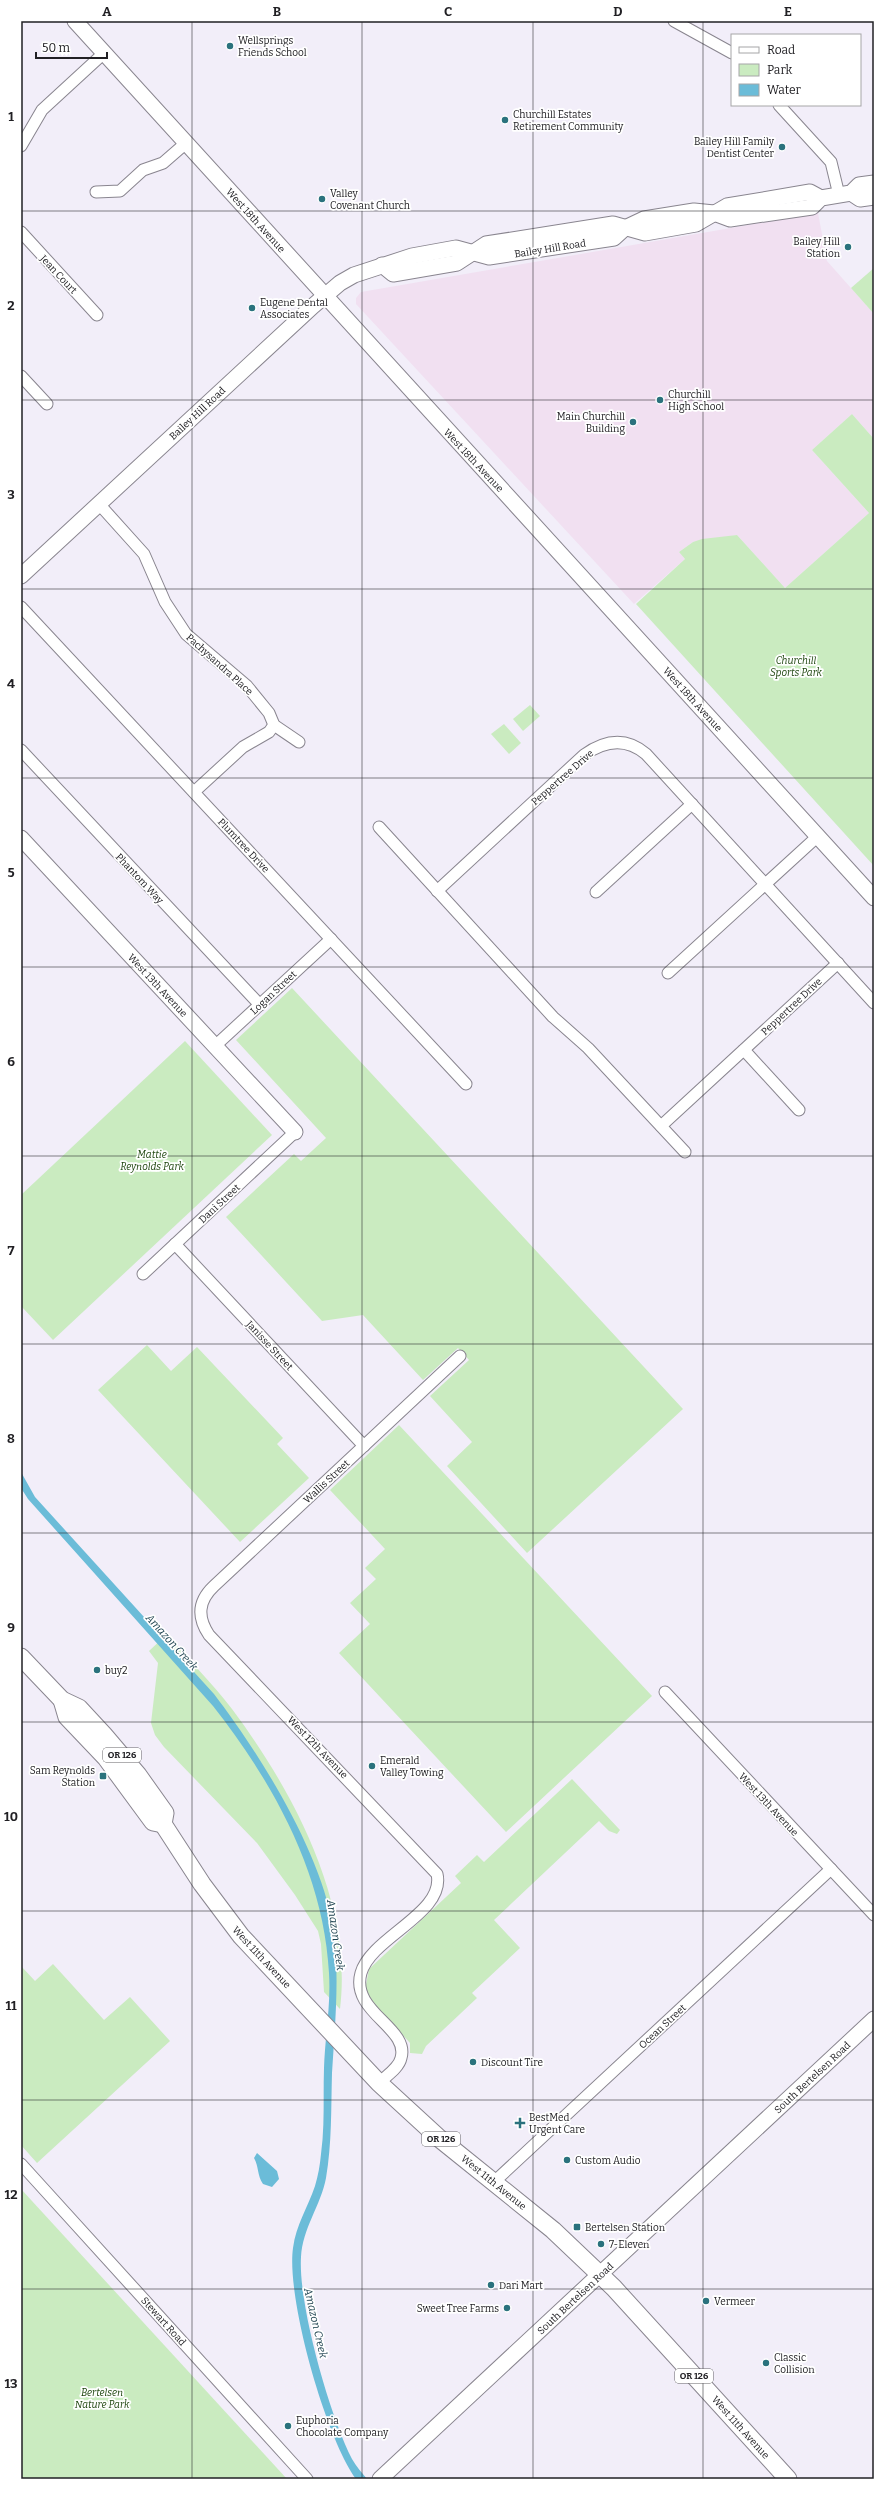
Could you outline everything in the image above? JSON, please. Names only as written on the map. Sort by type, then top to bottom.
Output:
[{"type":"main road","name":"West 18th Avenue","points":[[75,21],[874,898]]},
{"type":"main road","name":"Bailey Hill Road","points":[[21,576],[325,296],[354,274],[382,265],[393,274],[456,263],[473,252],[489,257],[614,238],[625,228],[645,233],[696,224],[714,213],[730,219],[812,207],[821,198],[845,194],[859,185],[874,183]]},
{"type":"main road","name":"Bailey Hill Road","points":[[845,194],[860,199],[874,197]]},
{"type":"main road","name":"West 13th Avenue","points":[[21,838],[295,1132]]},
{"type":"main road","name":"West 11th Avenue","points":[[21,1657],[62,1700],[79,1708],[123,1756],[165,1813],[163,1824],[226,1918],[305,2004],[379,2083],[420,2121],[553,2230],[614,2288],[788,2479]]},
{"type":"main road","name":"South Bertelsen Road","points":[[381,2478],[874,2019]]},
{"type":"street","points":[[674,21],[731,52]]},
{"type":"street","points":[[21,146],[42,110],[104,53]]},
{"type":"street","points":[[780,106],[831,162],[845,194]]},
{"type":"street","points":[[96,192],[120,191],[143,170],[163,163],[186,143]]},
{"type":"street","name":"Jean Court","points":[[21,232],[97,315]]},
{"type":"street","points":[[21,376],[47,404]]},
{"type":"street","name":"Pachysandra Place","points":[[99,504],[144,554],[168,607],[186,634],[247,686],[269,713],[274,725],[299,742]]},
{"type":"street","name":"Plumtree Drive","points":[[21,607],[466,1084]]},
{"type":"street","points":[[194,792],[243,747],[269,732],[274,725]]},
{"type":"street","name":"Peppertree Drive","points":[[437,891],[584,755],[604,744],[624,742],[638,748],[692,804],[874,1003]]},
{"type":"street","name":"Phantom Way","points":[[21,751],[260,1005]]},
{"type":"street","points":[[596,892],[692,804]]},
{"type":"street","points":[[379,827],[553,1018],[585,1044],[685,1152]]},
{"type":"street","points":[[668,973],[818,836]]},
{"type":"street","name":"Logan Street","points":[[215,1046],[330,939]]},
{"type":"street","name":"Peppertree Drive","points":[[661,1126],[838,963]]},
{"type":"street","points":[[744,1050],[800,1110]]},
{"type":"street","name":"Dani Street","points":[[143,1274],[295,1132]]},
{"type":"street","name":"Janisse Street","points":[[175,1244],[364,1446]]},
{"type":"street","name":"Wallis Street","points":[[200,1611],[206,1593],[460,1356]]},
{"type":"street","name":"West 12th Avenue","points":[[200,1611],[204,1627],[210,1635],[437,1874],[439,1883],[433,1898],[369,1958],[361,1972],[359,1989],[362,1998],[396,2036],[402,2050],[401,2058],[397,2066],[379,2083]]},
{"type":"street","name":"West 13th Avenue","points":[[665,1692],[874,1916]]},
{"type":"street","name":"Ocean Street","points":[[494,2182],[831,1869]]},
{"type":"street","name":"Stewart Road","points":[[21,2164],[307,2479]]},
{"type":"shaded area","name":"Churchill High School","points":[[818,213],[827,261],[874,314],[874,439],[852,414],[812,450],[869,513],[785,588],[737,535],[693,542],[679,552],[685,559],[634,604],[356,304],[356,298],[361,292]]},
{"type":"green space","points":[[874,268],[874,314],[851,288]]},
{"type":"green space","name":"Churchill Sports Park","points":[[852,414],[874,439],[874,866],[636,604],[685,559],[679,552],[693,542],[702,539],[737,535],[785,588],[869,513],[812,450]]},
{"type":"green space","points":[[530,705],[540,716],[523,731],[513,719]]},
{"type":"green space","points":[[504,724],[521,743],[509,754],[491,734]]},
{"type":"green space","points":[[292,988],[683,1409],[527,1553],[447,1466],[472,1442],[430,1396],[469,1360],[458,1348],[423,1380],[363,1315],[322,1321],[226,1217],[294,1154],[301,1161],[326,1138],[236,1040]]},
{"type":"green space","name":"Mattie Reynolds Park","points":[[185,1041],[272,1135],[53,1340],[21,1306],[21,1195]]},
{"type":"green space","points":[[147,1345],[171,1371],[197,1347],[283,1438],[277,1444],[309,1478],[240,1542],[98,1390]]},
{"type":"green space","points":[[399,1425],[652,1696],[506,1832],[339,1653],[370,1624],[350,1603],[376,1579],[365,1568],[385,1549],[330,1490]]},
{"type":"green space","points":[[167,1634],[232,1709],[255,1741],[297,1812],[314,1850],[328,1889],[337,1929],[342,1969],[340,2009],[324,1992],[321,1944],[318,1931],[295,1895],[257,1843],[164,1747],[155,1735],[151,1723],[158,1663],[149,1651]]},
{"type":"green space","points":[[572,1779],[620,1830],[617,1834],[609,1831],[599,1821],[494,1920],[520,1948],[472,1993],[477,1998],[426,2046],[422,2054],[410,2053],[410,2043],[368,1997],[365,1990],[369,1969],[461,1883],[455,1876],[477,1855],[484,1862]]},
{"type":"green space","points":[[53,1964],[104,2020],[130,1997],[170,2041],[37,2163],[21,2145],[21,1966],[35,1981]]},
{"type":"green space","name":"Bertelsen Nature Park","points":[[21,2189],[287,2479],[21,2479]]},
{"type":"water","points":[[21,1472],[35,1497],[214,1694],[232,1718],[269,1774],[302,1836],[316,1867],[333,1927],[337,1981],[328,2165],[324,2188],[308,2227],[302,2247],[301,2278],[310,2331],[325,2389],[343,2440],[352,2459],[367,2479],[356,2479],[344,2459],[321,2401],[302,2332],[292,2271],[293,2248],[299,2224],[315,2186],[320,2162],[323,2132],[325,2056],[329,1997],[329,1973],[325,1936],[317,1900],[306,1865],[292,1831],[275,1798],[235,1735],[213,1706],[28,1499],[21,1488]]},
{"type":"water","points":[[257,2153],[277,2171],[279,2179],[272,2187],[263,2184],[261,2181],[254,2158]]},
{"type":"place","name":"Wellsprings Friends School","points":[[230,46]]},
{"type":"place","name":"Churchill Estates Retirement Community","points":[[505,120]]},
{"type":"place","name":"Bailey Hill Family Dentist Center","points":[[782,147]]},
{"type":"place","name":"Valley Covenant Church","points":[[322,199]]},
{"type":"place","name":"Bailey Hill Station","points":[[848,247]]},
{"type":"place","name":"Eugene Dental Associates","points":[[252,308]]},
{"type":"place","name":"Churchill High School","points":[[660,400]]},
{"type":"place","name":"Main Churchill Building","points":[[633,422]]},
{"type":"place","name":"buy2","points":[[97,1670]]},
{"type":"place","name":"Emerald Valley Towing","points":[[372,1766]]},
{"type":"place","name":"Sam Reynolds Station","points":[[103,1776]]},
{"type":"place","name":"Discount Tire","points":[[473,2062]]},
{"type":"place","name":"BestMed Urgent Care","points":[[520,2123]]},
{"type":"place","name":"Custom Audio","points":[[567,2160]]},
{"type":"place","name":"Bertelsen Station","points":[[577,2227]]},
{"type":"place","name":"7-Eleven","points":[[601,2244]]},
{"type":"place","name":"Dari Mart","points":[[491,2285]]},
{"type":"place","name":"Vermeer","points":[[706,2301]]},
{"type":"place","name":"Sweet Tree Farms","points":[[507,2308]]},
{"type":"place","name":"Classic Collision","points":[[766,2363]]},
{"type":"place","name":"Euphoria Chocolate Company","points":[[288,2426]]},
{"type":"water label","name":"Amazon Creek","points":[[172,1642]]},
{"type":"water label","name":"Amazon Creek","points":[[336,1935]]},
{"type":"water label","name":"Amazon Creek","points":[[316,2323]]}]
